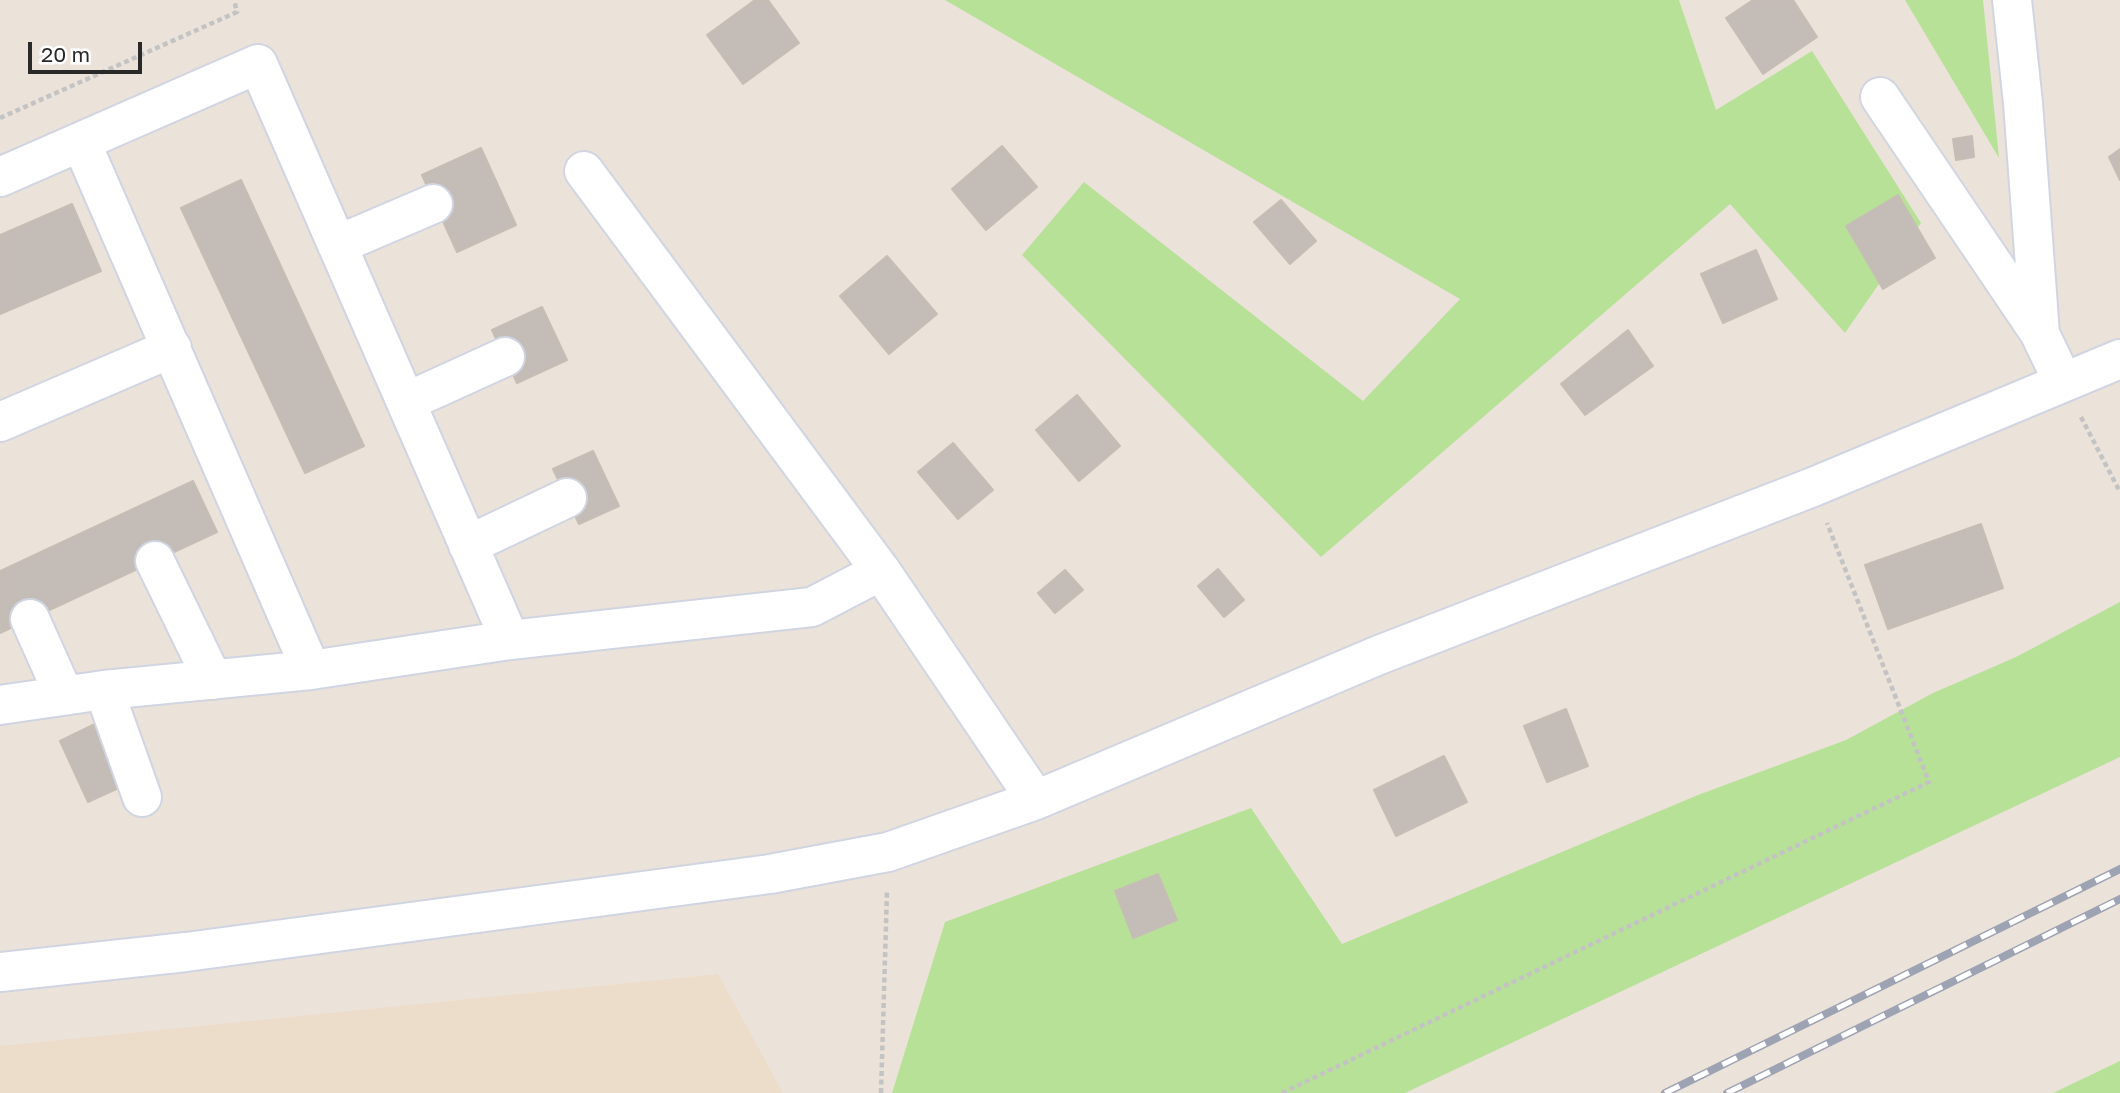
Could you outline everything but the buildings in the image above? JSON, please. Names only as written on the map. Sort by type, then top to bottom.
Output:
[{"type":"street","points":[[2012,0],[2023,103],[2040,334]]},
{"type":"street","points":[[0,177],[258,64],[510,640]]},
{"type":"street","points":[[1880,97],[2040,334],[2063,382]]},
{"type":"street","points":[[81,142],[311,670]]},
{"type":"street","points":[[584,171],[881,571],[1036,800]]},
{"type":"street","points":[[337,245],[433,204]]},
{"type":"street","points":[[0,422],[172,348]]},
{"type":"street","points":[[405,402],[505,357]]},
{"type":"street","points":[[0,972],[186,952],[757,875],[888,852],[1036,800],[1379,655],[1813,487],[2120,359]]},
{"type":"street","points":[[468,545],[566,498]]},
{"type":"street","points":[[155,561],[213,680]]},
{"type":"street","points":[[0,705],[104,690],[311,670],[510,640],[812,607],[881,571]]},
{"type":"street","points":[[30,619],[64,695]]},
{"type":"street","points":[[104,690],[142,797]]},
{"type":"path","points":[[0,118],[237,12],[234,0]]},
{"type":"path","points":[[2063,382],[2120,492]]},
{"type":"path","points":[[1282,1093],[1929,782],[1813,487]]},
{"type":"path","points":[[881,1093],[888,852]]},
{"type":"shaded area","points":[[718,974],[783,1093],[0,1093],[0,1046]]},
{"type":"green space","points":[[945,0],[1679,0],[1716,110],[1812,51],[1921,223],[1845,333],[1730,204],[1321,557],[1022,255],[1084,182],[1363,401],[1460,299]]},
{"type":"green space","points":[[1905,0],[1983,0],[1999,158]]},
{"type":"green space","points":[[2120,602],[2120,757],[1405,1093],[892,1093],[945,922],[1251,808],[1342,944],[1698,795],[1846,740],[1933,693],[2016,657]]},
{"type":"green space","points":[[2120,1061],[2120,1093],[2053,1093]]},
{"type":"railway","points":[[1665,1093],[2120,869]]},
{"type":"railway","points":[[1727,1093],[2120,899]]}]
